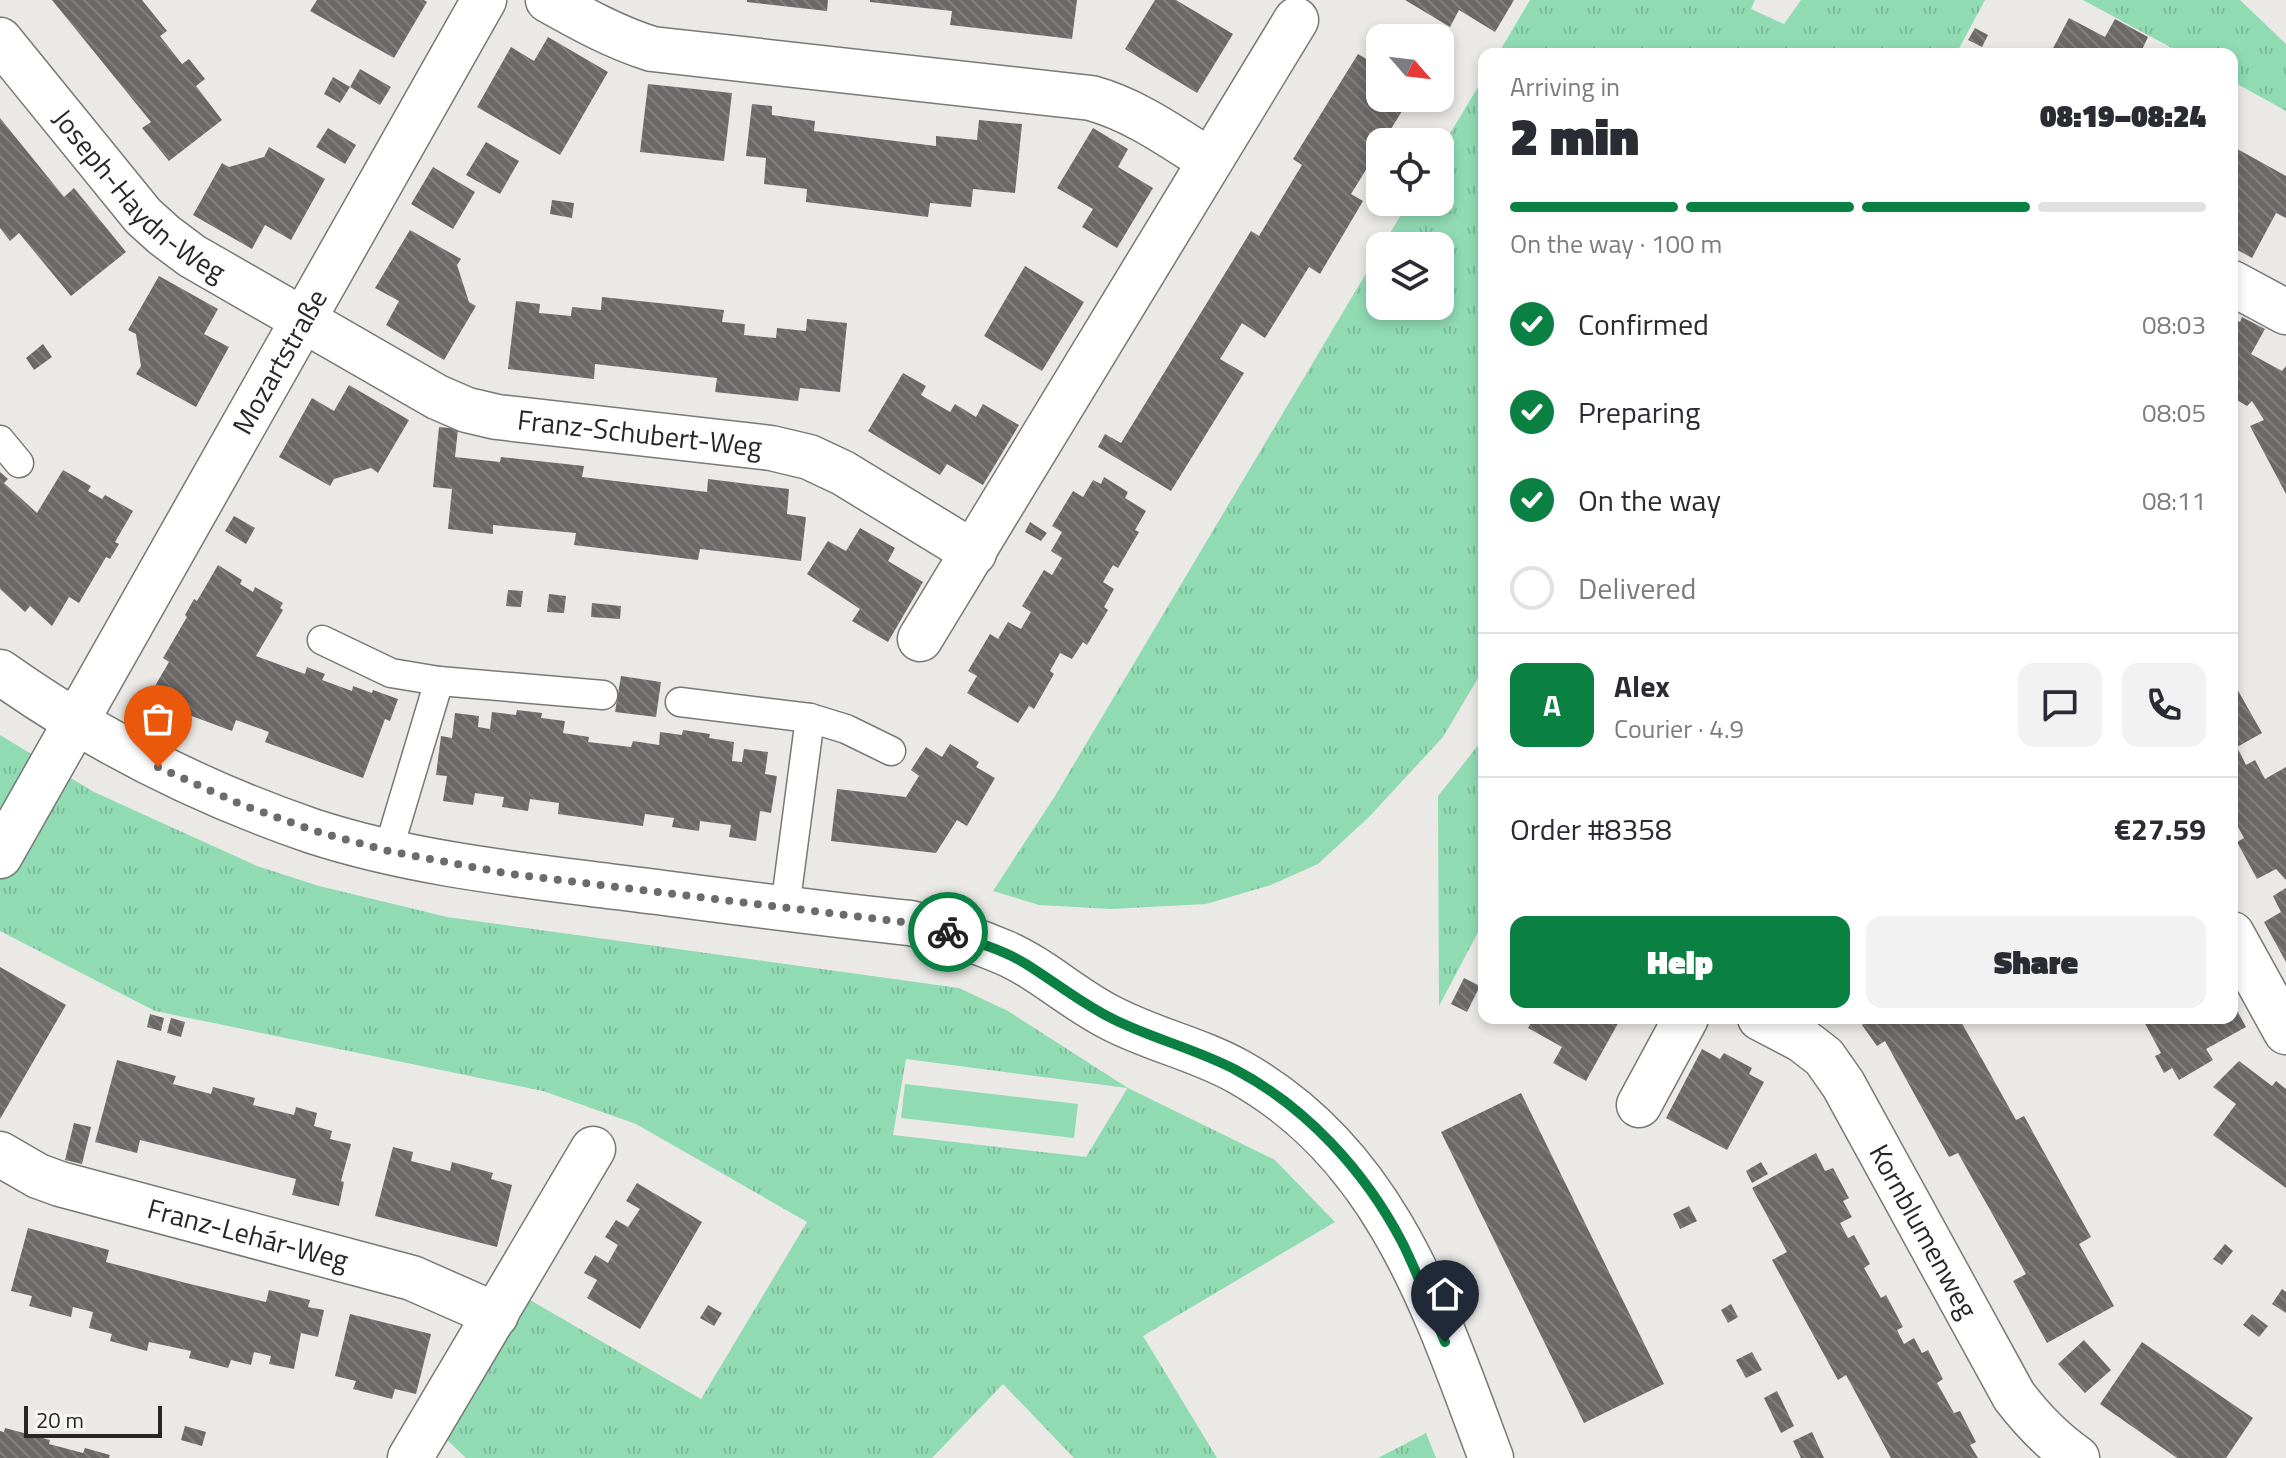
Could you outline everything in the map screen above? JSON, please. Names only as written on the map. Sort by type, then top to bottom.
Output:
[{"type":"street","name":"Mozartstraße","points":[[0,856],[484,0]]},
{"type":"street","points":[[548,0],[599,29],[652,49],[1091,98],[1136,114],[1210,161]]},
{"type":"street","points":[[920,639],[1296,20]]},
{"type":"street","name":"Joseph-Haydn-Weg","points":[[0,40],[143,216],[192,256],[303,321]]},
{"type":"street","points":[[2238,286],[2286,312]]},
{"type":"street","name":"Franz-Schubert-Weg","points":[[303,321],[437,397],[467,410],[497,417],[771,448],[809,457],[843,473],[974,553]]},
{"type":"street","points":[[0,672],[75,723],[158,767],[240,804],[315,831],[388,851],[510,874],[910,923],[945,931],[1003,952],[1108,1017],[1143,1034],[1201,1053],[1238,1071],[1295,1108],[1363,1181],[1402,1242],[1491,1458]]},
{"type":"street","points":[[2238,945],[2286,1032]]},
{"type":"street","points":[[1639,1105],[1683,1024]]},
{"type":"street","name":"Kornblumenweg","points":[[1771,1024],[1802,1040],[1824,1057],[1843,1084],[2014,1396],[2052,1441],[2077,1458]]},
{"type":"street","points":[[410,1458],[593,1149]]},
{"type":"street","name":"Franz-Lehár-Weg","points":[[0,1154],[38,1176],[60,1184],[412,1278],[496,1315]]},
{"type":"lane","points":[[0,440],[19,463]]},
{"type":"lane","points":[[322,640],[391,673],[439,681],[603,695]]},
{"type":"lane","points":[[388,851],[439,681]]},
{"type":"lane","points":[[680,702],[810,718],[846,729],[891,751]]},
{"type":"lane","points":[[785,908],[810,718]]},
{"type":"green space","points":[[1530,0],[1755,0],[1751,9],[1784,24],[1801,0],[1985,0],[1959,48],[1502,48]]},
{"type":"green space","points":[[2083,0],[2240,0],[2286,44],[2286,111],[2238,84],[2238,48],[2172,48]]},
{"type":"green space","points":[[1478,87],[1478,678],[1443,737],[1370,816],[1318,864],[1271,885],[1206,904],[1111,909],[1039,905],[993,891],[1055,796],[1366,274],[1366,320],[1454,320],[1454,232],[1391,232],[1400,216],[1454,216],[1453,128]]},
{"type":"green space","points":[[0,735],[94,792],[257,866],[319,886],[447,917],[959,988],[1008,1011],[1128,1088],[1275,1160],[1335,1222],[1143,1336],[1217,1458],[1074,1458],[1003,1384],[932,1458],[466,1458],[446,1439],[530,1300],[701,1399],[807,1222],[636,1124],[543,1091],[155,1011],[0,931]],"holes":[[[906,1059],[1127,1088],[1086,1157],[893,1135]]]},
{"type":"green space","points":[[1478,746],[1478,932],[1439,1006],[1438,796]]},
{"type":"green space","points":[[905,1084],[1078,1104],[1074,1138],[901,1118]]},
{"type":"green space","points":[[1426,1433],[1436,1458],[1378,1458]]},
{"type":"building","points":[[52,0],[142,0],[167,31],[160,36],[182,64],[189,59],[205,79],[196,86],[222,120],[169,161],[142,128],[151,122]]},
{"type":"building","points":[[317,0],[427,2],[394,58],[310,11]]},
{"type":"building","points":[[747,0],[828,0],[827,11]]},
{"type":"building","points":[[870,0],[1077,0],[1072,39],[950,25],[952,11]]},
{"type":"building","points":[[1155,0],[1176,0],[1233,34],[1197,93],[1125,49]]},
{"type":"building","points":[[1405,0],[1514,0],[1495,32],[1459,10],[1452,24],[1445,24]]},
{"type":"building","points":[[2069,18],[2105,37],[2115,19],[2148,37],[2143,48],[2053,48]]},
{"type":"building","points":[[1975,28],[1988,35],[1982,47],[1968,40]]},
{"type":"building","points":[[548,37],[608,72],[560,155],[477,107],[511,47],[534,61]]},
{"type":"building","points":[[1358,54],[1366,59],[1366,112],[1401,112],[1392,128],[1366,128],[1366,170],[1351,194],[1363,201],[1320,274],[1309,267],[1265,338],[1242,323],[1220,359],[1244,373],[1171,491],[1098,447],[1105,434],[1121,443],[1251,231],[1259,236],[1302,165],[1293,159]]},
{"type":"building","points":[[360,69],[391,87],[380,105],[350,87]]},
{"type":"building","points":[[333,77],[350,87],[340,103],[324,94]]},
{"type":"building","points":[[648,84],[732,93],[724,161],[640,152]]},
{"type":"building","points":[[752,104],[772,106],[772,115],[815,121],[814,131],[936,146],[936,136],[977,140],[979,120],[1022,124],[1015,193],[973,189],[971,207],[930,203],[928,217],[806,202],[807,189],[764,184],[766,158],[746,156]]},
{"type":"building","points":[[0,118],[64,197],[74,188],[126,252],[71,296],[19,233],[10,241],[0,228]]},
{"type":"building","points":[[328,128],[356,145],[345,164],[316,147]]},
{"type":"building","points":[[1093,128],[1128,149],[1118,167],[1153,188],[1117,248],[1082,227],[1093,209],[1057,188]]},
{"type":"building","points":[[486,142],[519,161],[500,194],[466,175]]},
{"type":"building","points":[[269,147],[325,179],[291,240],[265,225],[252,249],[193,215],[222,163],[229,167],[264,157]]},
{"type":"building","points":[[2238,149],[2286,176],[2286,218],[2276,213],[2252,258],[2238,250]]},
{"type":"building","points":[[433,167],[475,192],[453,229],[411,204]]},
{"type":"building","points":[[552,200],[574,203],[572,218],[550,214]]},
{"type":"building","points":[[410,230],[461,259],[457,265],[469,302],[476,306],[444,360],[386,325],[399,301],[375,288]]},
{"type":"building","points":[[1025,266],[1084,302],[1042,371],[984,336]]},
{"type":"building","points":[[159,276],[218,309],[204,334],[229,347],[196,407],[136,374],[141,366],[136,334],[128,330]]},
{"type":"building","points":[[602,297],[724,310],[722,322],[745,324],[744,335],[776,338],[777,328],[806,331],[807,319],[847,323],[840,392],[800,388],[798,401],[715,392],[717,378],[595,364],[594,379],[508,369],[516,301],[540,304],[539,313],[571,316],[572,307],[601,310]]},
{"type":"building","points":[[2242,317],[2265,329],[2251,354],[2282,371],[2286,366],[2286,494],[2250,426],[2264,420],[2252,401],[2247,406],[2238,401]]},
{"type":"building","points":[[43,344],[52,357],[34,370],[26,358]]},
{"type":"building","points":[[903,373],[926,386],[921,395],[950,412],[955,404],[976,417],[983,404],[1019,425],[983,485],[947,464],[940,475],[868,431]]},
{"type":"building","points":[[349,385],[409,420],[378,473],[371,468],[334,479],[330,486],[279,457],[312,398],[334,411]]},
{"type":"building","points":[[439,427],[458,429],[455,457],[500,462],[501,457],[584,466],[582,477],[707,492],[708,479],[789,489],[787,514],[806,517],[801,561],[700,549],[698,560],[574,545],[576,533],[493,525],[493,534],[448,529],[452,489],[433,487]]},
{"type":"building","points":[[63,470],[91,486],[88,491],[102,499],[105,495],[133,511],[115,542],[119,544],[110,559],[106,557],[79,603],[69,597],[52,626],[30,606],[25,612],[0,589],[0,472],[8,479],[4,483],[37,513]]},
{"type":"building","points":[[1104,477],[1128,492],[1125,498],[1146,511],[1135,530],[1139,532],[1118,568],[1113,565],[1103,582],[1114,589],[1104,607],[1108,610],[1087,645],[1083,642],[1072,659],[1060,653],[1050,671],[1054,674],[1034,709],[1029,706],[1018,723],[967,693],[977,676],[968,671],[990,634],[998,639],[1008,622],[1021,629],[1031,612],[1022,606],[1044,570],[1052,575],[1062,558],[1051,551],[1062,532],[1052,526],[1073,491],[1083,497],[1093,480],[1101,484]]},
{"type":"building","points":[[234,516],[255,528],[246,544],[225,531]]},
{"type":"building","points":[[1030,522],[1047,533],[1041,541],[1025,532]]},
{"type":"building","points":[[860,528],[895,548],[888,561],[923,582],[888,642],[852,621],[860,609],[807,574],[828,541],[846,551]]},
{"type":"building","points":[[218,565],[242,580],[240,584],[253,592],[255,587],[283,603],[280,608],[283,610],[256,656],[305,674],[307,667],[325,674],[322,680],[352,691],[353,686],[398,699],[390,721],[385,719],[363,778],[265,742],[269,732],[236,720],[232,731],[181,712],[184,702],[152,691],[169,662],[163,658],[187,617],[185,615]]},
{"type":"building","points":[[508,590],[523,591],[521,607],[506,606]]},
{"type":"building","points":[[549,594],[566,596],[564,613],[547,612]]},
{"type":"building","points":[[592,603],[621,606],[620,619],[591,617]]},
{"type":"building","points":[[621,676],[661,682],[656,717],[615,712]]},
{"type":"building","points":[[2238,691],[2262,733],[2238,746]]},
{"type":"building","points":[[517,710],[542,713],[541,718],[565,721],[563,733],[589,737],[588,742],[631,747],[633,741],[659,745],[660,732],[682,735],[683,730],[734,742],[732,761],[742,762],[744,749],[768,752],[765,774],[777,776],[771,813],[760,811],[756,841],[729,837],[731,825],[700,821],[699,831],[672,827],[674,818],[645,814],[643,826],[558,814],[559,803],[530,799],[528,811],[502,807],[504,797],[475,793],[473,805],[443,801],[447,776],[436,775],[441,736],[452,738],[455,713],[479,716],[478,727],[490,729],[492,712],[516,715]]},
{"type":"building","points":[[950,744],[979,762],[976,767],[995,778],[967,826],[957,820],[936,853],[831,841],[837,789],[906,797],[919,776],[911,770],[926,747],[942,757]]},
{"type":"building","points":[[2238,749],[2246,765],[2255,760],[2265,779],[2286,767],[2286,880],[2276,869],[2257,879],[2238,844],[2244,838],[2238,827]]},
{"type":"building","points":[[2286,888],[2286,962],[2264,922],[2281,912],[2273,896]]},
{"type":"building","points":[[0,967],[66,1005],[0,1119]]},
{"type":"building","points":[[1464,978],[1478,985],[1467,1012],[1451,1004]]},
{"type":"building","points":[[2238,1012],[2246,1027],[2206,1049],[2213,1060],[2179,1080],[2172,1068],[2164,1073],[2155,1056],[2161,1053],[2145,1024],[2238,1024]]},
{"type":"building","points":[[150,1014],[164,1018],[161,1031],[147,1027]]},
{"type":"building","points":[[171,1018],[185,1022],[181,1037],[167,1033]]},
{"type":"building","points":[[1530,1024],[1618,1024],[1586,1081],[1553,1063],[1562,1047],[1528,1028]]},
{"type":"building","points":[[1962,1024],[2016,1120],[2024,1116],[2091,1237],[2079,1244],[2114,1306],[2047,1343],[2013,1281],[2026,1274],[1958,1153],[1949,1157],[1885,1041],[1877,1046],[1862,1025]]},
{"type":"building","points":[[1702,1049],[1720,1059],[1724,1053],[1752,1068],[1749,1074],[1764,1082],[1727,1150],[1666,1118]]},
{"type":"building","points":[[117,1060],[176,1076],[173,1084],[211,1094],[213,1087],[255,1098],[253,1105],[294,1115],[296,1107],[317,1113],[314,1126],[332,1131],[330,1139],[351,1144],[341,1181],[344,1182],[339,1206],[292,1195],[296,1179],[140,1140],[137,1153],[95,1142]]},
{"type":"building","points":[[2239,1061],[2272,1086],[2276,1081],[2286,1089],[2286,1188],[2213,1135],[2236,1104],[2213,1087]]},
{"type":"building","points":[[1521,1093],[1664,1384],[1584,1423],[1441,1132]]},
{"type":"building","points":[[74,1123],[91,1127],[82,1164],[65,1160]]},
{"type":"building","points":[[393,1147],[413,1152],[411,1161],[450,1171],[452,1162],[493,1173],[491,1179],[512,1185],[497,1247],[375,1216]]},
{"type":"building","points":[[1816,1153],[1825,1171],[1833,1168],[1849,1198],[1843,1201],[1852,1217],[1840,1223],[1848,1238],[1854,1235],[1870,1264],[1864,1268],[1881,1298],[1886,1295],[1903,1327],[1897,1330],[1904,1344],[1914,1338],[1922,1353],[1928,1350],[1943,1379],[1937,1383],[1954,1413],[1960,1411],[1976,1442],[1970,1445],[1978,1458],[1891,1458],[1846,1375],[1838,1380],[1772,1260],[1787,1252],[1752,1188]]},
{"type":"building","points":[[1761,1162],[1768,1174],[1752,1183],[1746,1171]]},
{"type":"building","points":[[637,1183],[702,1222],[640,1329],[587,1298],[597,1280],[584,1273],[595,1255],[608,1263],[618,1245],[605,1237],[616,1220],[628,1227],[640,1209],[626,1201]]},
{"type":"building","points":[[1689,1206],[1697,1221],[1680,1229],[1673,1214]]},
{"type":"building","points":[[28,1228],[109,1250],[106,1262],[186,1283],[266,1302],[269,1290],[310,1300],[308,1307],[324,1310],[318,1337],[301,1333],[294,1369],[269,1364],[271,1356],[254,1352],[251,1365],[231,1360],[228,1368],[189,1358],[191,1351],[149,1342],[147,1351],[110,1341],[112,1334],[89,1328],[93,1312],[73,1307],[71,1317],[29,1306],[32,1296],[11,1291]]},
{"type":"building","points":[[2225,1244],[2233,1251],[2222,1265],[2213,1259]]},
{"type":"building","points":[[2282,1289],[2286,1292],[2286,1313],[2272,1304]]},
{"type":"building","points":[[1731,1304],[1738,1317],[1728,1323],[1721,1310]]},
{"type":"building","points":[[708,1305],[722,1313],[714,1326],[700,1318]]},
{"type":"building","points":[[350,1314],[431,1334],[416,1394],[395,1389],[392,1399],[353,1389],[356,1381],[335,1376]]},
{"type":"building","points":[[2252,1314],[2268,1326],[2259,1337],[2243,1325]]},
{"type":"building","points":[[2084,1340],[2111,1370],[2085,1393],[2058,1364]]},
{"type":"building","points":[[2142,1342],[2253,1418],[2226,1458],[2177,1458],[2100,1404]]},
{"type":"building","points":[[1752,1352],[1762,1370],[1746,1378],[1736,1360]]},
{"type":"building","points":[[1777,1391],[1794,1426],[1781,1433],[1764,1398]]},
{"type":"building","points":[[185,1426],[206,1432],[202,1446],[181,1440]]},
{"type":"building","points":[[5,1428],[83,1453],[85,1448],[110,1455],[109,1458],[0,1458],[0,1431],[4,1432]]},
{"type":"building","points":[[1812,1432],[1824,1458],[1801,1458],[1793,1441]]},
{"type":"way so far","points":[[158,767],[240,804],[315,831],[388,851],[510,874],[910,923],[948,932]]},
{"type":"route","points":[[948,932],[1026,964],[1076,998],[1143,1034],[1201,1053],[1238,1071],[1295,1108],[1339,1153],[1381,1206],[1402,1242],[1445,1342]]}]
